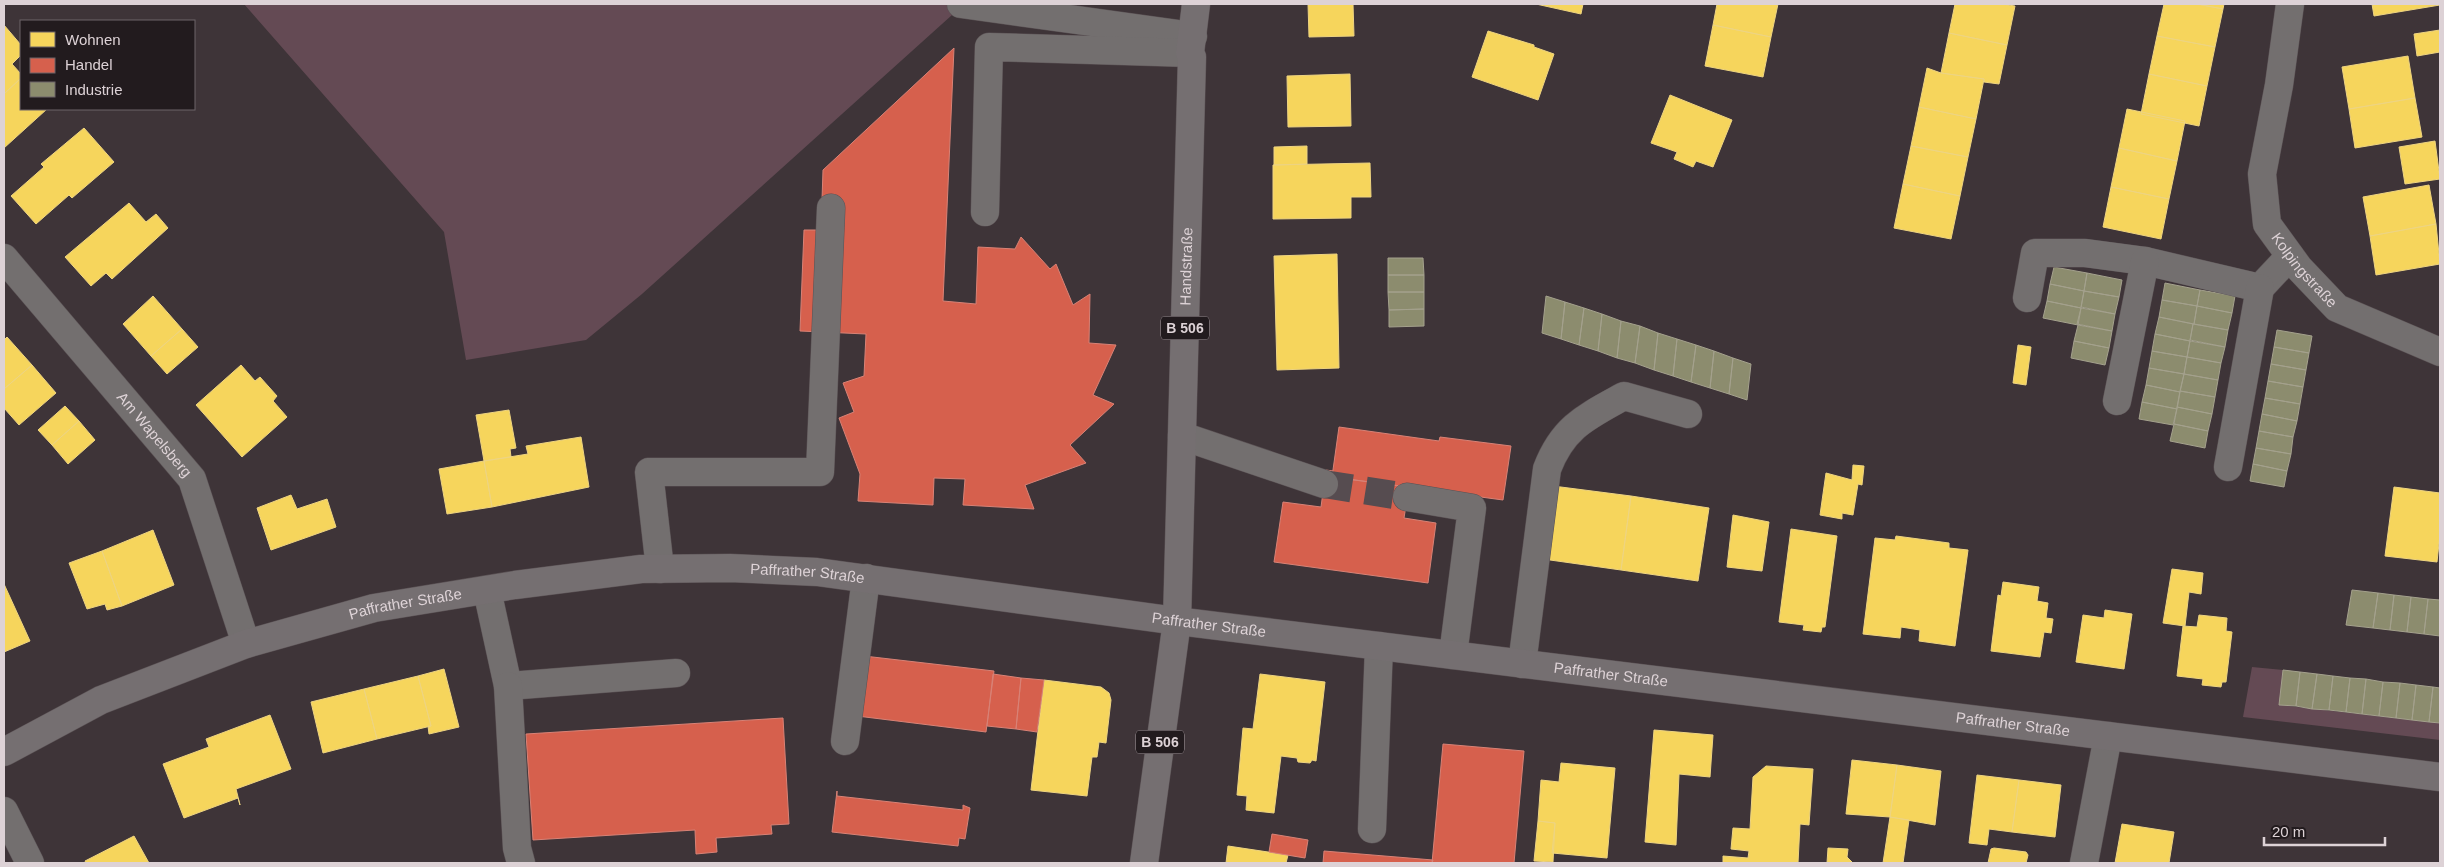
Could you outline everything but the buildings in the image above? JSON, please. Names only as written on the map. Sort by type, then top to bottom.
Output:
[{"type":"main road","name":"Handstraße","points":[[1177,621],[1191,45],[1196,4]]},
{"type":"main road","name":"Paffrather Straße","points":[[4,752],[100,700],[246,644],[374,608],[641,569],[730,568],[807,572],[866,578],[1177,621],[2440,777]]},
{"type":"main road","name":"B 506","points":[[1144,863],[1177,621]]},
{"type":"street","points":[[961,4],[1191,45]]},
{"type":"street","name":"Kolpingstraße","points":[[2290,4],[2279,85],[2262,174],[2268,224],[2299,268],[2337,308],[2440,352]]},
{"type":"street","points":[[986,212],[989,48],[1191,45]]},
{"type":"street","points":[[660,569],[649,472],[820,472],[831,208]]},
{"type":"street","points":[[2027,298],[2035,253],[2084,253],[2145,261],[2260,288]]},
{"type":"street","points":[[2228,467],[2260,288],[2290,256]]},
{"type":"street","name":"Am Wapelsberg","points":[[4,258],[192,479],[246,644]]},
{"type":"street","points":[[2117,401],[2145,261]]},
{"type":"street","points":[[1522,664],[1547,469],[1554,452],[1572,427],[1624,396],[1688,414]]},
{"type":"street","points":[[1182,436],[1324,484]]},
{"type":"street","points":[[1407,497],[1472,508],[1453,655]]},
{"type":"street","points":[[846,741],[866,578]]},
{"type":"street","points":[[488,590],[508,686],[517,848],[521,863]]},
{"type":"street","points":[[1372,829],[1379,646]]},
{"type":"street","points":[[508,686],[676,673]]},
{"type":"street","points":[[2084,863],[2108,736]]},
{"type":"street","points":[[4,810],[30,863]]},
{"type":"shaded area","points":[[244,4],[947,4],[952,15],[642,294],[586,340],[466,360],[444,232]]},
{"type":"shaded area","points":[[2252,667],[2283,670],[2280,705],[2440,723],[2440,740],[2243,717]]},
{"type":"tunnel","points":[[1324,484],[1407,497]]}]
